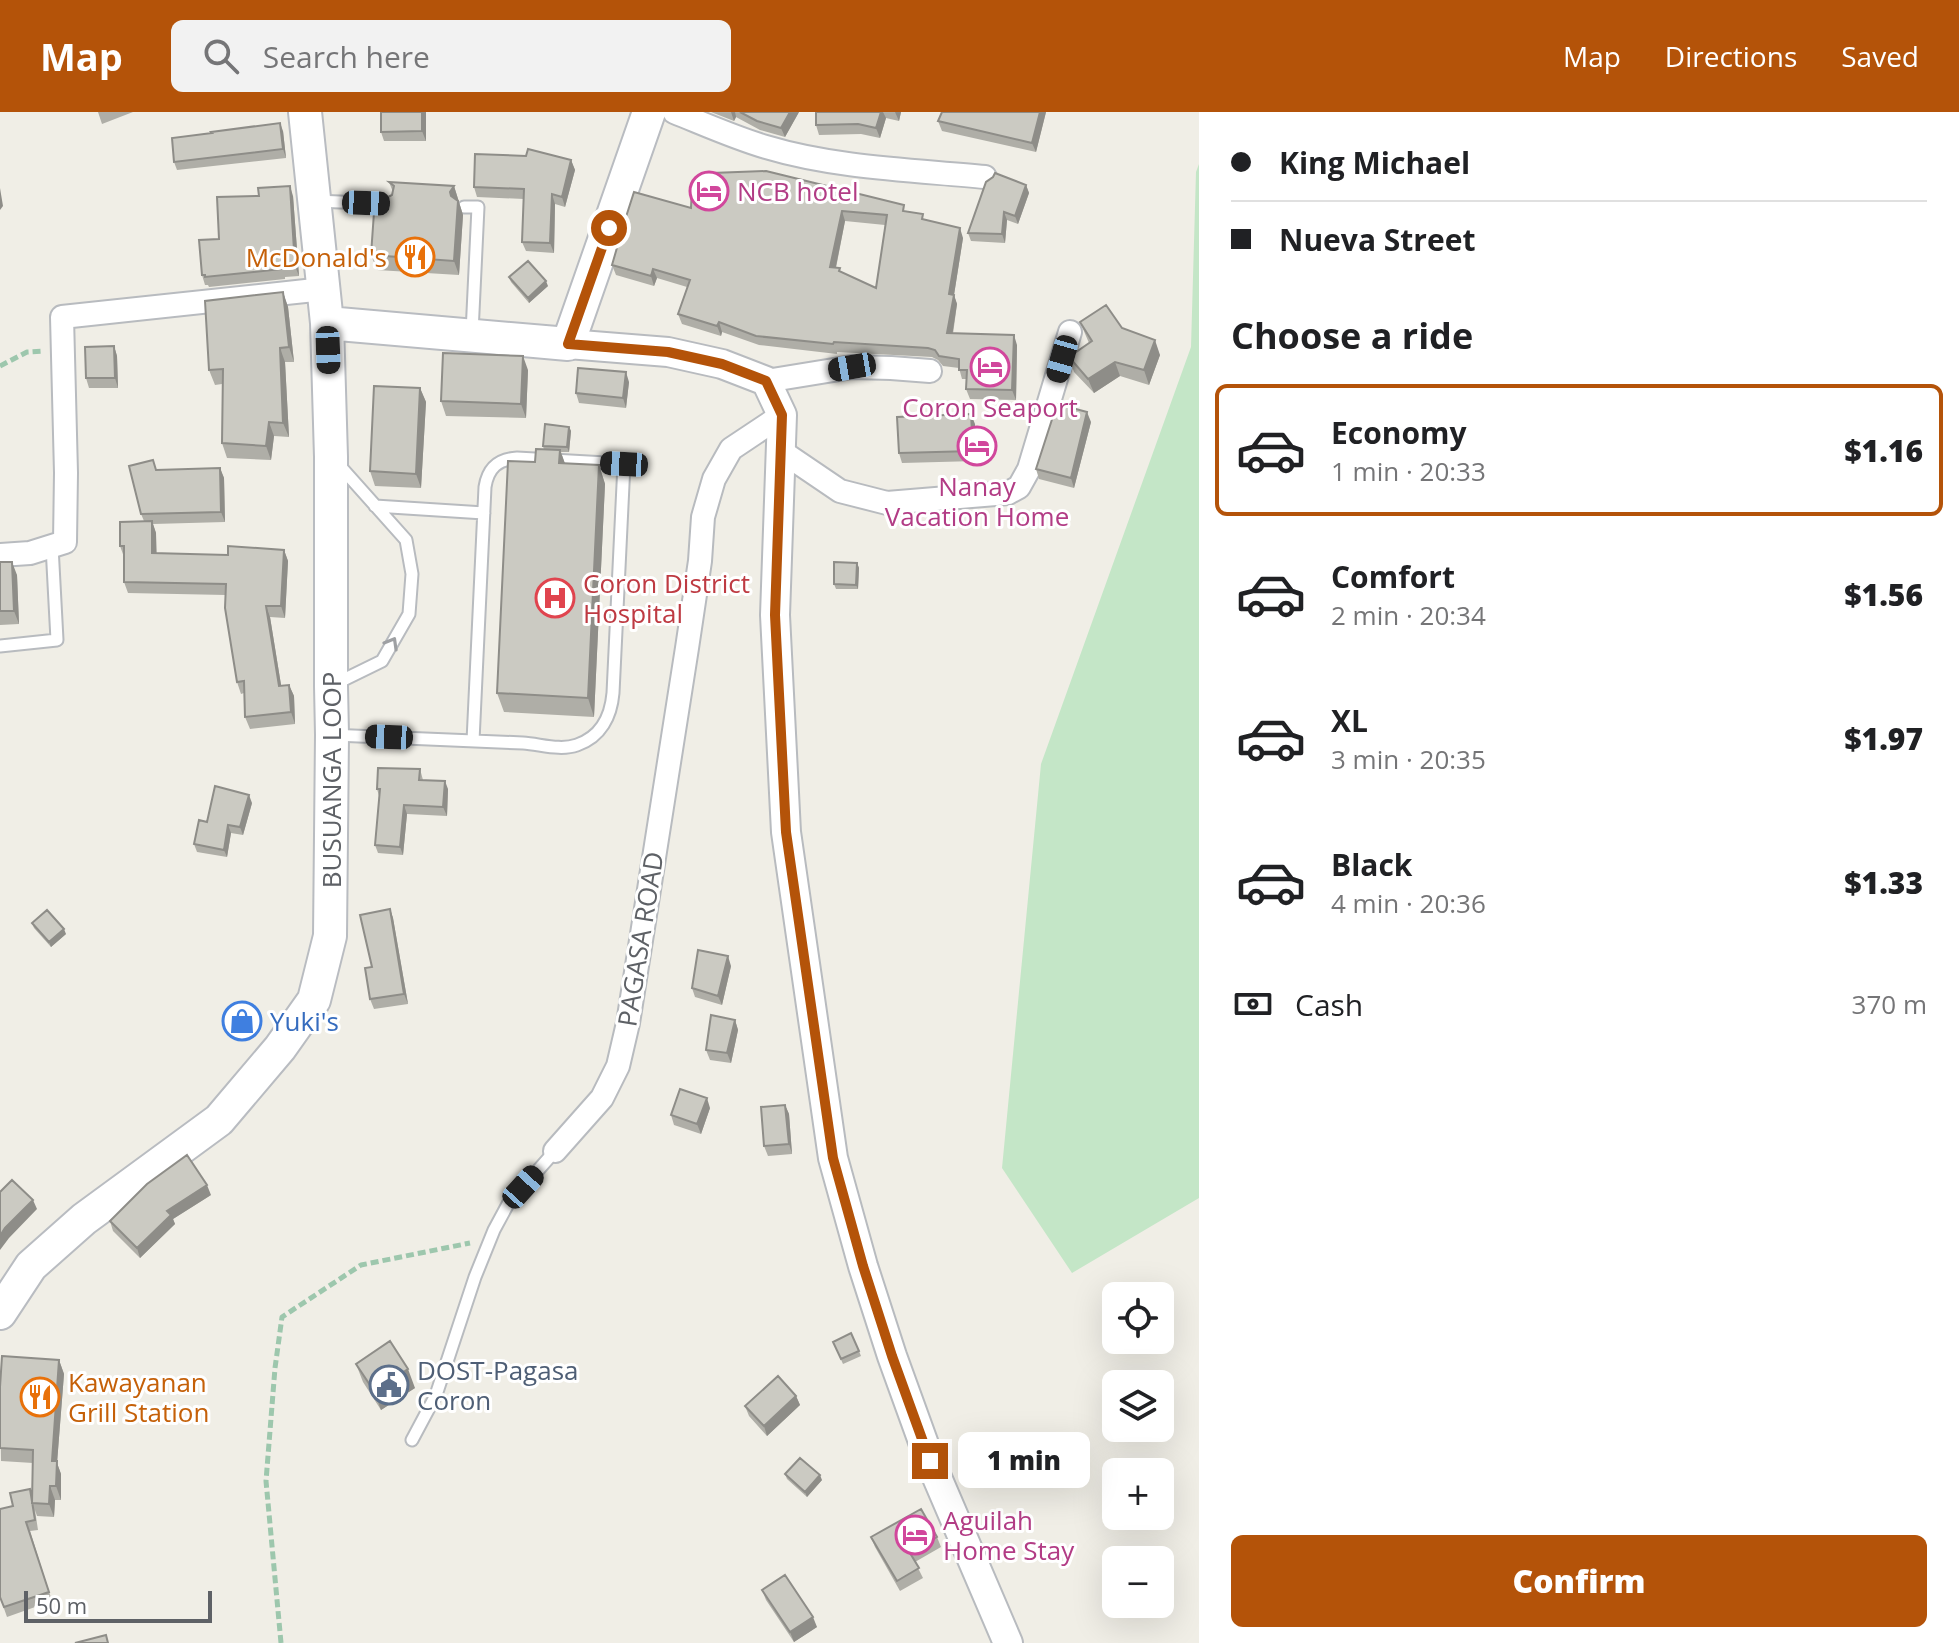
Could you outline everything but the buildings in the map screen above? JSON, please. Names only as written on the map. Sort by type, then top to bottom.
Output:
[{"type":"main road","name":"BUSUANGA LOOP","points":[[0,1313],[31,1266],[84,1219],[219,1120],[280,1048],[314,1000],[330,936],[331,457],[327,323],[305,112]]},
{"type":"main road","points":[[327,323],[568,344],[649,112]]},
{"type":"street","points":[[674,112],[765,147],[805,156],[863,166],[985,177]]},
{"type":"street","points":[[0,555],[30,553],[65,542],[62,317],[324,289]]},
{"type":"street","points":[[781,451],[840,491],[887,503],[1008,493],[1019,487],[1029,469],[1070,332]]},
{"type":"street","points":[[568,344],[668,352],[722,364],[766,381],[852,367],[930,371]]},
{"type":"street","points":[[766,381],[782,415],[775,615],[786,832],[833,1158],[863,1266],[920,1435],[1008,1643]]},
{"type":"street","name":"PAGASA ROAD","points":[[555,1151],[602,1098],[618,1066],[628,1023],[687,648],[703,517],[714,479],[731,449],[782,415]]},
{"type":"lane","points":[[316,201],[391,204]]},
{"type":"lane","points":[[464,207],[478,207],[472,335]]},
{"type":"lane","points":[[331,457],[406,540],[412,574],[409,614],[382,661],[331,686]]},
{"type":"lane","points":[[332,735],[566,747],[579,745],[601,729],[612,706],[624,464],[508,459],[498,462],[491,469],[487,477],[484,513],[473,741]]},
{"type":"lane","points":[[375,506],[484,513]]},
{"type":"lane","points":[[0,646],[57,640],[52,546]]},
{"type":"lane","name":"PAGASA ROAD","points":[[412,1440],[436,1395],[490,1239],[508,1204],[555,1151]]},
{"type":"path","points":[[0,366],[27,352],[63,350]]},
{"type":"path","points":[[281,1643],[266,1481],[282,1317],[361,1265],[490,1239]]},
{"type":"green space","points":[[1199,164],[1199,1198],[1072,1273],[1002,1168],[1041,764],[1191,347],[1196,172]]},
{"type":"place","name":"NCB hotel","points":[[709,191]]},
{"type":"place","name":"McDonald's","points":[[415,257]]},
{"type":"place","name":"Coron Seaport","points":[[990,367]]},
{"type":"place","name":"Nanay Vacation Home","points":[[977,446]]},
{"type":"place","name":"Coron District Hospital","points":[[555,598]]},
{"type":"place","name":"Yuki's","points":[[242,1021]]},
{"type":"place","name":"DOST-Pagasa Coron","points":[[389,1385]]},
{"type":"place","name":"Kawayanan Grill Station","points":[[40,1397]]},
{"type":"place","name":"Aguilah Home Stay","points":[[915,1535]]},
{"type":"route","points":[[609,228],[568,344],[668,352],[722,364],[766,381],[782,415],[775,615],[784,801],[815,1042],[833,1158],[863,1266],[930,1461]]}]
